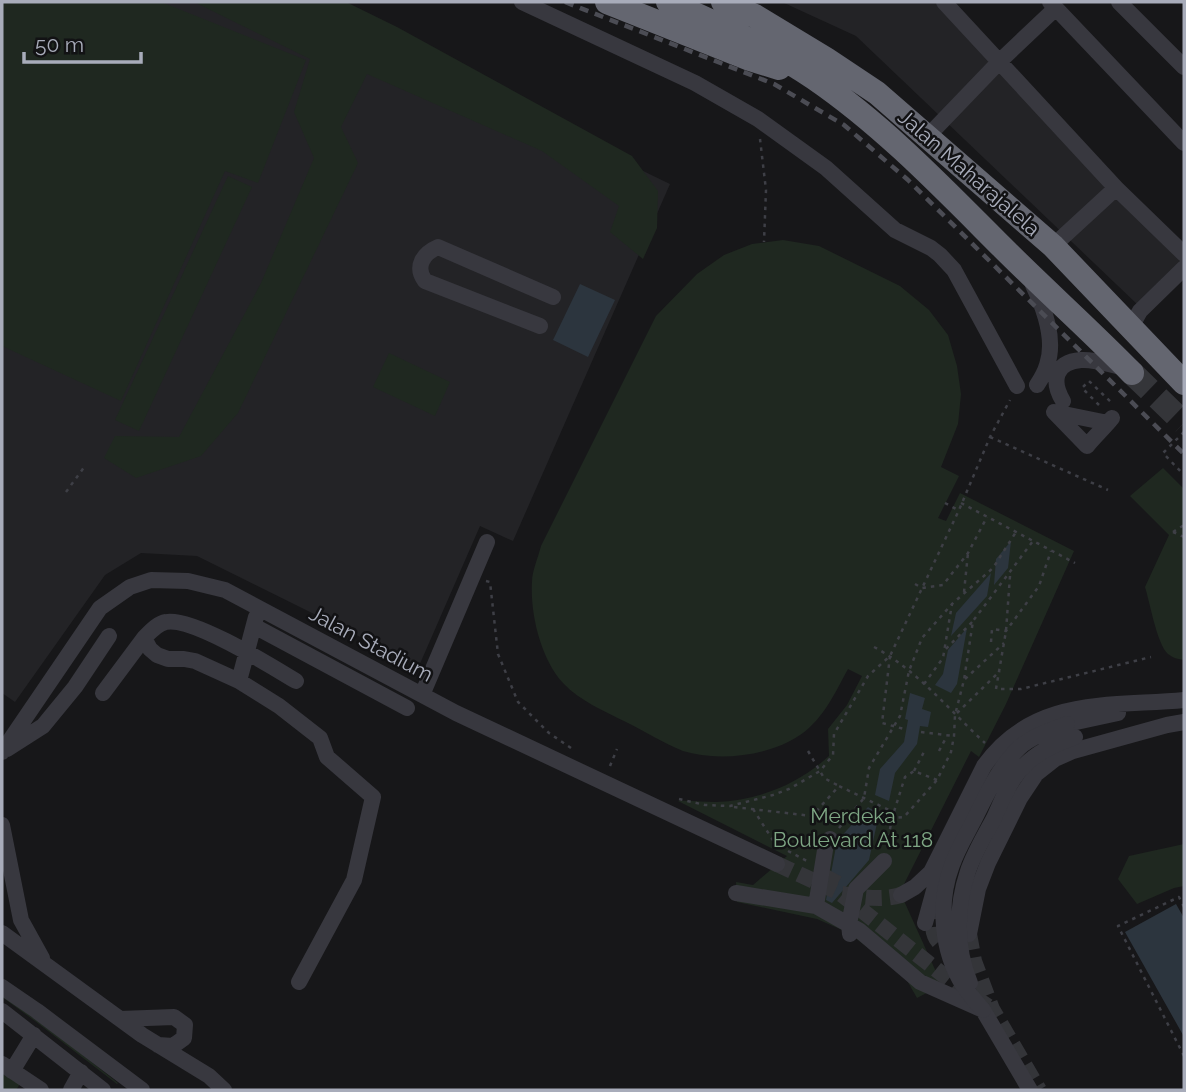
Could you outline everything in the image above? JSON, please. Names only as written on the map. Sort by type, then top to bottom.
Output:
[{"type":"highway","points":[[607,2],[750,59],[813,77]]},
{"type":"highway","name":"Jalan Maharajalela","points":[[668,2],[721,25],[813,77],[860,112],[911,156],[1130,371]]},
{"type":"highway","name":"Jalan Maharajalela","points":[[723,2],[759,9],[877,93],[1053,246],[1184,383]]},
{"type":"street","points":[[522,2],[695,83],[758,119],[826,169],[895,230],[940,255],[954,270],[1017,386]]},
{"type":"street","points":[[944,2],[1116,188],[1184,254]]},
{"type":"street","points":[[1119,2],[1184,67]]},
{"type":"street","points":[[927,137],[1053,5],[1184,143]]},
{"type":"street","points":[[1053,246],[1116,188]]},
{"type":"street","points":[[540,326],[425,281],[420,266],[422,258],[439,247],[553,297]]},
{"type":"street","points":[[1131,327],[1140,311],[1184,268]]},
{"type":"street","points":[[1027,272],[1041,302],[1049,330],[1049,358],[1063,401]]},
{"type":"street","points":[[1041,389],[1052,371],[1080,360],[1130,371]]},
{"type":"street","points":[[422,695],[486,542]]},
{"type":"street","name":"Jalan Stadium","points":[[2,752],[100,608],[130,587],[151,580],[187,581],[225,590],[456,713],[777,864]]},
{"type":"street","points":[[239,681],[261,609]]},
{"type":"street","points":[[103,693],[144,638],[161,623],[168,621],[190,625],[246,651],[296,681]]},
{"type":"street","points":[[254,626],[407,708]]},
{"type":"street","points":[[2,752],[43,726],[75,687],[109,636]]},
{"type":"street","points":[[144,638],[150,649],[158,654],[168,659],[195,661],[239,681],[279,706],[320,738],[327,757],[373,797],[354,880],[299,982]]},
{"type":"street","points":[[901,895],[915,887],[931,872],[984,766],[994,752],[1023,728],[1076,708],[1184,700]]},
{"type":"street","points":[[1071,731],[1165,702]]},
{"type":"street","points":[[969,934],[973,909],[988,863],[1020,798],[1036,774],[1055,759],[1073,751],[1184,722]]},
{"type":"street","points":[[1030,1090],[983,1010],[962,984],[952,964],[945,935],[944,908],[947,881],[953,863],[997,775],[1020,747],[1041,734],[1167,725]]},
{"type":"street","points":[[2,825],[20,920],[46,965]]},
{"type":"street","points":[[816,906],[818,867],[830,839]]},
{"type":"street","points":[[925,923],[945,845]]},
{"type":"street","points":[[849,930],[856,889],[886,867]]},
{"type":"street","points":[[736,893],[816,906],[849,930],[860,931],[920,982],[983,1010]]},
{"type":"street","points":[[2,933],[120,1019],[209,1076],[224,1090]]},
{"type":"street","points":[[2,987],[142,1090]]},
{"type":"street","points":[[2,1011],[103,1090]]},
{"type":"street","points":[[120,1019],[174,1017],[185,1025],[184,1038],[173,1045],[158,1045]]},
{"type":"street","points":[[34,1035],[7,1068],[41,1090]]},
{"type":"street","points":[[71,1090],[81,1073]]},
{"type":"path","points":[[758,119],[766,190],[764,242]]},
{"type":"path","points":[[1082,388],[1089,381],[1111,415]]},
{"type":"path","points":[[904,729],[882,723],[890,656],[959,510],[990,437],[1017,386]]},
{"type":"path","points":[[1184,432],[1163,453],[1184,475]]},
{"type":"path","points":[[990,437],[1108,490]]},
{"type":"path","points":[[66,492],[85,466]]},
{"type":"path","points":[[945,503],[959,510]]},
{"type":"path","points":[[961,503],[1074,563]]},
{"type":"path","points":[[915,584],[922,588],[943,585],[968,553],[987,517]]},
{"type":"path","points":[[1184,525],[1173,532],[1184,537]]},
{"type":"path","points":[[830,839],[864,798],[869,768],[900,716],[909,671],[922,638],[952,604],[993,568],[1016,532]]},
{"type":"path","points":[[944,650],[973,621],[1033,541]]},
{"type":"path","points":[[1006,631],[1039,586],[1051,551]]},
{"type":"path","points":[[964,594],[968,553]]},
{"type":"path","points":[[1010,573],[1006,631],[996,689],[1021,689],[1151,657]]},
{"type":"path","points":[[472,576],[490,582],[498,654],[519,702],[548,733],[577,751]]},
{"type":"path","points":[[924,684],[943,658],[952,604]]},
{"type":"path","points":[[892,818],[904,817],[937,780],[951,752],[955,715],[964,680],[973,621]]},
{"type":"path","points":[[991,642],[992,629],[1006,631]]},
{"type":"path","points":[[964,680],[1004,643]]},
{"type":"path","points":[[874,647],[890,656],[924,684],[994,752]]},
{"type":"path","points":[[730,806],[789,789],[820,771],[833,755],[834,734],[868,676],[890,656]]},
{"type":"path","points":[[955,715],[1000,671]]},
{"type":"path","points":[[921,732],[954,736]]},
{"type":"path","points":[[939,751],[947,736]]},
{"type":"path","points":[[611,766],[617,749]]},
{"type":"path","points":[[886,867],[892,818],[905,777],[914,771],[925,750]]},
{"type":"path","points":[[808,751],[824,778],[894,812]]},
{"type":"path","points":[[914,771],[937,780]]},
{"type":"path","points":[[676,799],[812,816],[839,786]]},
{"type":"path","points":[[753,809],[775,845],[818,867]]},
{"type":"path","points":[[1184,907],[1179,897],[1118,926],[1184,1056]]},
{"type":"shaded area","points":[[2,2],[339,2],[372,40],[670,184],[513,541],[480,526],[419,666],[197,556],[141,553],[105,575],[15,702],[2,693]]},
{"type":"shaded area","points":[[782,2],[939,2],[1182,260],[1138,305],[856,36]]},
{"type":"shaded area","points":[[580,284],[615,300],[588,357],[553,340]]},
{"type":"shaded area","points":[[1011,541],[1008,568],[994,585],[996,559]]},
{"type":"shaded area","points":[[991,573],[987,596],[951,636],[956,613]]},
{"type":"shaded area","points":[[967,628],[957,684],[951,693],[935,685],[943,674],[948,650]]},
{"type":"shaded area","points":[[910,693],[925,698],[922,709],[931,712],[928,727],[920,726],[917,744],[895,773],[889,801],[875,795],[880,769],[904,742]]},
{"type":"shaded area","points":[[868,807],[879,814],[869,860],[832,903],[826,900],[837,841]]},
{"type":"shaded area","points":[[1176,904],[1184,918],[1183,1035],[1125,932]]},
{"type":"green space","points":[[2,2],[161,2],[306,60],[258,183],[225,171],[121,401],[2,346]]},
{"type":"green space","points":[[194,2],[346,2],[397,27],[632,156],[658,191],[657,228],[643,259],[610,232],[619,206],[542,151],[367,74],[341,127],[358,163],[238,413],[201,456],[136,478],[104,458],[115,436],[179,437],[261,283],[314,158],[294,112],[310,59]]},
{"type":"green space","points":[[228,176],[252,187],[139,431],[115,420]]},
{"type":"green space","name":"Merdeka Boulevard At 118","points":[[783,240],[819,246],[900,286],[929,310],[948,335],[957,366],[961,394],[958,424],[941,467],[959,476],[938,518],[946,521],[960,493],[1074,551],[1006,704],[979,757],[971,751],[900,892],[942,985],[917,998],[905,977],[849,933],[817,919],[737,902],[736,882],[753,885],[787,856],[678,801],[716,802],[747,798],[777,789],[804,775],[829,756],[828,729],[847,705],[862,676],[848,669],[822,714],[798,737],[750,754],[698,755],[662,741],[577,695],[555,673],[543,649],[535,622],[532,578],[541,546],[656,316],[697,274],[724,255],[752,244]]},
{"type":"green space","points":[[389,353],[450,382],[435,416],[373,387]]},
{"type":"green space","points":[[1163,468],[1184,489],[1184,660],[1168,654],[1164,649],[1145,587],[1169,535],[1130,496]]},
{"type":"green space","points":[[1184,844],[1184,886],[1137,904],[1118,879],[1129,856]]},
{"type":"green space","points":[[2,997],[70,1045],[118,1083]]},
{"type":"green space","points":[[2,1072],[20,1084],[16,1090],[2,1090]]},
{"type":"tunnel","points":[[1132,373],[1184,423]]},
{"type":"tunnel","points":[[777,864],[840,893],[957,986],[992,1009]]},
{"type":"tunnel","points":[[827,887],[838,866]]},
{"type":"tunnel","points":[[842,894],[879,898],[901,895]]},
{"type":"tunnel","points":[[934,903],[934,934],[941,944],[957,949]]},
{"type":"tunnel","points":[[969,934],[974,961],[992,1009],[1039,1090]]},
{"type":"railway","points":[[565,2],[774,84],[844,125],[908,180],[1184,454]]}]
